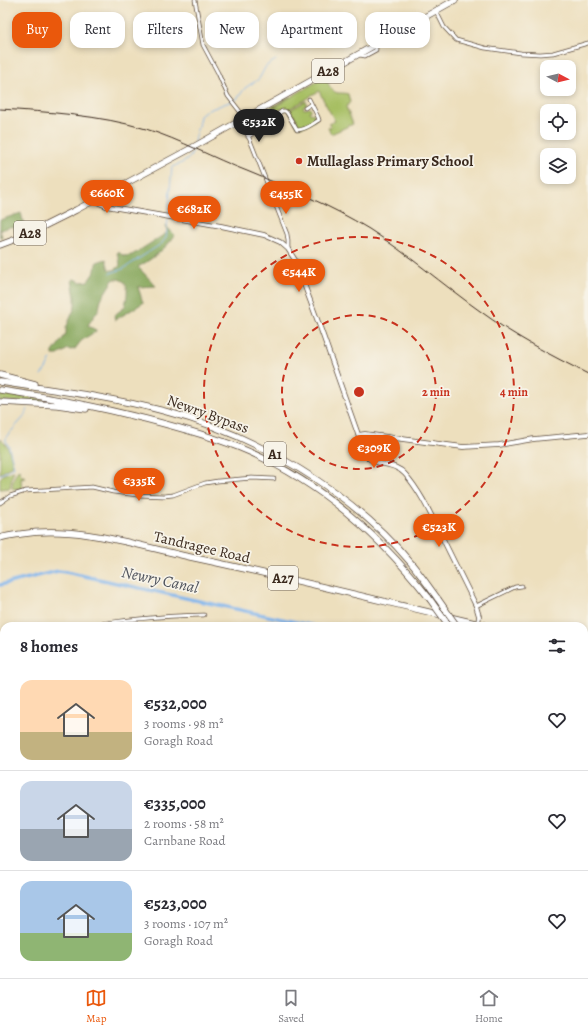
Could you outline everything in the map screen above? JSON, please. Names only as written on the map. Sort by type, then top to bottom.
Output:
[{"type":"highway","name":"A28","points":[[0,245],[24,236],[96,200],[243,120],[455,0]]},
{"type":"highway","points":[[0,375],[64,392]]},
{"type":"highway","name":"Newry Bypass","points":[[0,382],[142,405],[186,417],[228,432],[270,452],[308,473],[364,516],[396,546],[411,563],[454,622]]},
{"type":"highway","name":"Newry Bypass","points":[[0,390],[124,413],[180,427],[240,448],[275,465],[312,486],[342,508],[374,536],[411,574],[446,622]]},
{"type":"highway","points":[[0,402],[57,405],[124,413]]},
{"type":"highway","name":"Tandragee Road","points":[[0,537],[46,532],[63,532],[123,541],[470,622]]},
{"type":"street","points":[[195,0],[203,45],[230,99],[243,120],[248,137],[287,234],[288,249]]},
{"type":"street","points":[[436,11],[444,26],[456,40],[485,48],[540,54],[553,53],[588,43]]},
{"type":"street","points":[[248,137],[282,111],[287,113],[297,130],[302,130],[319,120],[308,99]]},
{"type":"street","points":[[305,108],[311,104]]},
{"type":"street","points":[[96,200],[106,206],[264,235],[273,238],[288,249],[295,260],[364,452],[370,460],[398,468],[413,484],[429,510],[476,606],[479,616],[478,622]]},
{"type":"street","points":[[358,435],[365,434],[463,447],[588,434]]},
{"type":"street","points":[[268,478],[269,473]]},
{"type":"street","points":[[0,503],[10,496],[26,491],[92,488],[136,495],[164,496],[173,495],[205,483],[252,478],[274,479]]},
{"type":"street","points":[[476,606],[522,586]]},
{"type":"street","points":[[112,622],[153,617],[204,615]]},
{"type":"green space","points":[[325,77],[333,91],[348,94],[350,102],[346,107],[353,124],[331,134],[328,128],[331,127],[329,124],[335,121],[319,91],[287,110],[281,109],[277,111],[249,132],[247,128],[289,98]]},
{"type":"green space","points":[[290,96],[246,127],[247,122],[250,119]]},
{"type":"green space","points":[[306,101],[307,105],[303,107],[304,109],[310,108],[312,110],[309,111],[311,114],[313,113],[316,117],[308,124],[298,127],[295,122],[297,121],[294,115],[292,116],[288,111]]},
{"type":"green space","points":[[21,213],[26,232],[16,235],[13,226],[0,230],[0,220]]},
{"type":"green space","points":[[166,226],[175,235],[158,253],[138,267],[156,286],[138,287],[143,303],[115,320],[114,316],[116,313],[125,306],[127,289],[125,283],[120,279],[113,280],[101,299],[99,309],[88,325],[96,331],[81,341],[75,349],[68,349],[58,355],[53,355],[53,352],[66,334],[66,328],[75,307],[72,280],[74,279],[81,282],[88,281],[95,271],[97,262],[106,259],[109,270],[117,269],[120,265],[117,254],[118,252],[124,256],[132,255],[165,234],[167,232]]},
{"type":"green space","points":[[0,393],[60,403],[0,401]]},
{"type":"green space","points":[[1,439],[8,447],[13,465],[0,474],[0,440]]},
{"type":"green space","points":[[19,469],[21,476],[24,476],[25,478],[21,479],[22,488],[14,489],[12,488],[13,480]]},
{"type":"green space","points":[[14,471],[10,488],[0,489],[0,478],[4,474]]},
{"type":"waterway","points":[[194,143],[200,116],[206,111],[237,99],[245,88],[259,79],[266,66],[276,60]]},
{"type":"waterway","points":[[168,215],[172,167],[188,159],[193,150]]},
{"type":"waterway","points":[[110,273],[123,269],[161,244],[166,238],[168,218]]},
{"type":"waterway","points":[[41,375],[51,359]]},
{"type":"waterway","points":[[0,475],[14,467],[6,437],[24,417],[28,407]]},
{"type":"waterway","name":"Newry Canal","points":[[0,585],[58,571],[66,572],[296,622]]},
{"type":"railway","points":[[0,109],[92,117],[146,129],[172,138],[309,197],[369,229],[506,329],[588,374]]},
{"type":"place","name":"Mullaglass Primary School","points":[[299,161]]}]
